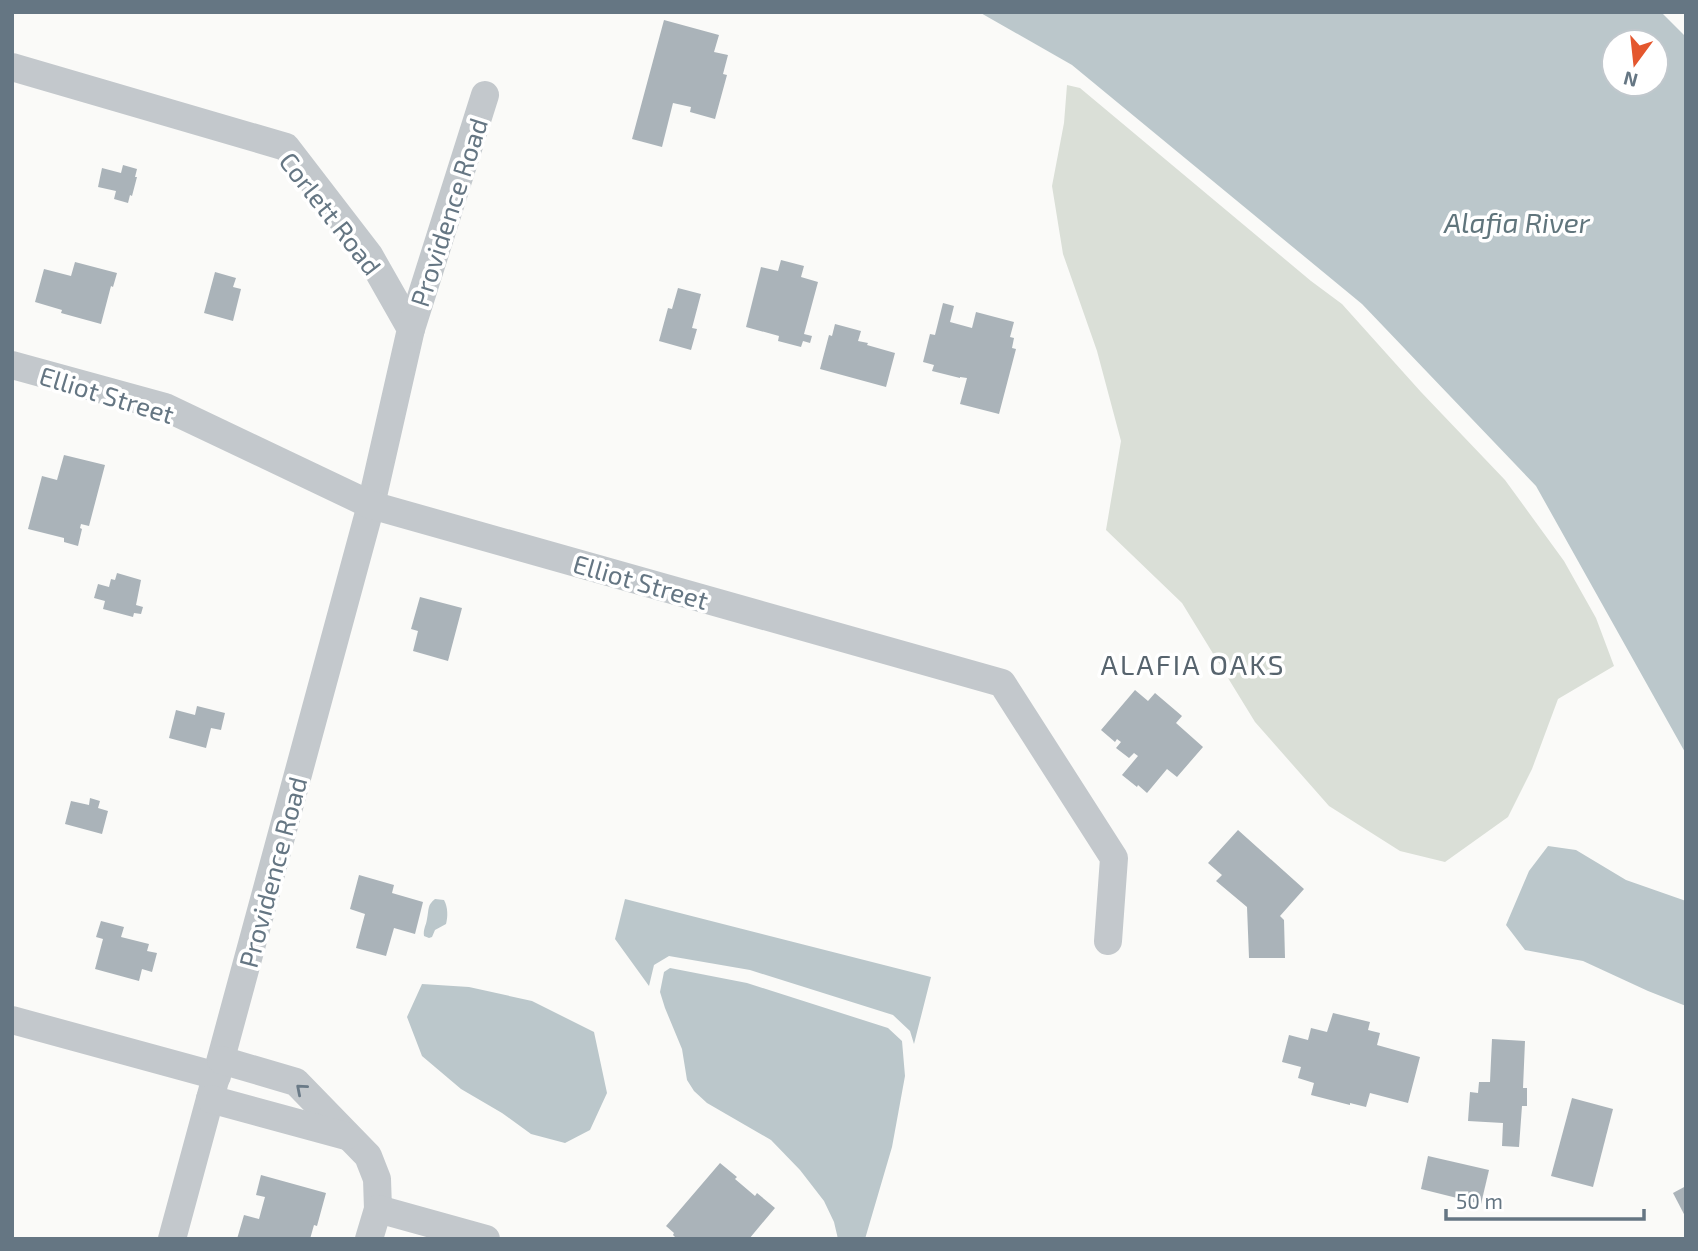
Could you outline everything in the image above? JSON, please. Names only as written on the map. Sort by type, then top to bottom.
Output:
[{"type":"street","name":"Corlett Road","points":[[12,67],[286,147],[369,255],[411,329]]},
{"type":"street","name":"Providence Road","points":[[411,329],[485,95]]},
{"type":"street","points":[[371,505],[411,329]]},
{"type":"street","name":"Elliot Street","points":[[12,365],[165,407],[371,505],[1002,683],[1114,858],[1108,941]]},
{"type":"street","name":"Providence Road","points":[[172,1239],[371,505]]},
{"type":"street","points":[[12,1020],[216,1078],[349,1137]]},
{"type":"street","points":[[216,1078],[296,1082],[349,1137],[368,1157],[377,1179],[378,1209],[369,1239]]},
{"type":"street","points":[[378,1209],[486,1239]]},
{"type":"shaded area","points":[[1067,85],[1080,88],[1342,304],[1505,480],[1564,561],[1596,618],[1614,666],[1558,699],[1532,769],[1508,817],[1445,862],[1400,851],[1329,806],[1255,722],[1182,603],[1106,530],[1121,441],[1097,351],[1063,254],[1052,186],[1064,123]]},
{"type":"water","name":"Alafia River","points":[[979,12],[1661,12],[1686,37],[1686,754],[1536,486],[1362,304],[1072,65]]},
{"type":"water","points":[[1548,846],[1576,850],[1626,880],[1686,901],[1686,1006],[1583,961],[1525,950],[1506,925],[1529,871]]},
{"type":"water","points":[[435,899],[444,900],[447,921],[429,938],[424,936],[424,931],[429,906]]},
{"type":"water","points":[[625,899],[931,977],[914,1044],[910,1031],[893,1015],[750,970],[669,956],[654,965],[649,986],[615,939]]},
{"type":"water","points":[[670,968],[747,983],[888,1028],[902,1041],[905,1076],[892,1147],[865,1239],[838,1239],[834,1222],[824,1201],[800,1170],[771,1140],[707,1103],[694,1091],[687,1080],[682,1049],[660,992],[664,972]]},
{"type":"water","points":[[422,984],[469,987],[532,1001],[594,1032],[607,1093],[590,1130],[565,1143],[531,1134],[461,1089],[422,1056],[407,1017]]},
{"type":"building","points":[[664,20],[719,35],[714,52],[728,55],[723,74],[727,75],[715,119],[690,112],[691,107],[673,103],[662,147],[632,139]]},
{"type":"building","points":[[123,165],[137,169],[128,203],[114,199],[116,191],[98,187],[102,168],[121,173]]},
{"type":"building","points":[[781,260],[804,266],[801,277],[818,282],[804,334],[812,336],[810,343],[803,341],[801,347],[778,341],[779,336],[746,327],[761,267],[778,271]]},
{"type":"building","points":[[75,262],[117,273],[101,324],[61,313],[62,310],[35,302],[44,269],[71,276]]},
{"type":"building","points":[[215,272],[236,278],[233,287],[241,289],[233,321],[204,313]]},
{"type":"building","points":[[678,288],[701,294],[692,328],[697,329],[691,350],[659,341],[668,308],[672,309]]},
{"type":"building","points":[[943,303],[954,306],[950,322],[972,328],[976,312],[1014,322],[1010,337],[1014,338],[1012,348],[1016,349],[999,414],[960,404],[967,378],[932,371],[934,365],[923,362],[930,334],[935,335]]},
{"type":"building","points":[[835,324],[861,331],[858,341],[895,353],[886,387],[820,369],[829,335],[832,336]]},
{"type":"building","points":[[64,455],[105,465],[89,526],[81,524],[78,546],[64,542],[64,538],[28,529],[42,476],[57,480]]},
{"type":"building","points":[[117,573],[141,580],[136,605],[143,607],[141,614],[134,613],[133,617],[103,609],[105,601],[94,598],[98,584],[109,587],[111,579],[115,580]]},
{"type":"building","points":[[420,597],[462,608],[448,661],[413,651],[418,631],[411,629]]},
{"type":"building","points":[[1135,690],[1148,701],[1155,693],[1182,716],[1176,723],[1203,747],[1177,777],[1167,769],[1147,793],[1122,775],[1138,756],[1134,753],[1129,758],[1116,748],[1121,742],[1117,739],[1115,742],[1101,730]]},
{"type":"building","points":[[197,706],[225,713],[221,730],[211,728],[206,748],[169,738],[176,710],[195,715]]},
{"type":"building","points":[[90,798],[100,801],[98,808],[108,811],[102,834],[65,824],[71,801],[89,805]]},
{"type":"building","points":[[1238,830],[1304,889],[1280,916],[1284,920],[1285,958],[1249,958],[1247,907],[1216,881],[1222,875],[1208,863]]},
{"type":"building","points":[[359,875],[394,885],[392,893],[423,902],[415,934],[394,928],[386,956],[356,948],[365,914],[350,909]]},
{"type":"building","points":[[101,921],[124,927],[121,937],[149,944],[147,951],[157,953],[152,972],[142,969],[139,981],[95,969],[103,939],[96,937]]},
{"type":"building","points":[[1333,1013],[1370,1022],[1368,1030],[1380,1033],[1377,1045],[1420,1057],[1408,1103],[1370,1093],[1366,1107],[1311,1095],[1314,1083],[1298,1078],[1301,1067],[1282,1062],[1289,1035],[1308,1040],[1311,1028],[1327,1032]]},
{"type":"building","points":[[1492,1039],[1525,1041],[1523,1088],[1527,1088],[1527,1106],[1522,1106],[1519,1147],[1502,1146],[1503,1123],[1468,1121],[1470,1092],[1478,1093],[1479,1082],[1490,1082]]},
{"type":"building","points":[[1572,1098],[1613,1109],[1593,1187],[1551,1176]]},
{"type":"building","points":[[1428,1156],[1489,1170],[1481,1204],[1421,1189]]},
{"type":"building","points":[[720,1163],[755,1196],[757,1193],[775,1208],[749,1239],[677,1239],[666,1226]]},
{"type":"building","points":[[261,1175],[326,1193],[317,1226],[314,1225],[310,1239],[237,1239],[244,1215],[259,1219],[265,1197],[256,1195]]},
{"type":"building","points":[[1686,1186],[1686,1218],[1673,1193]]},
{"type":"district","name":"ALAFIA OAKS","points":[[1193,664]]}]
